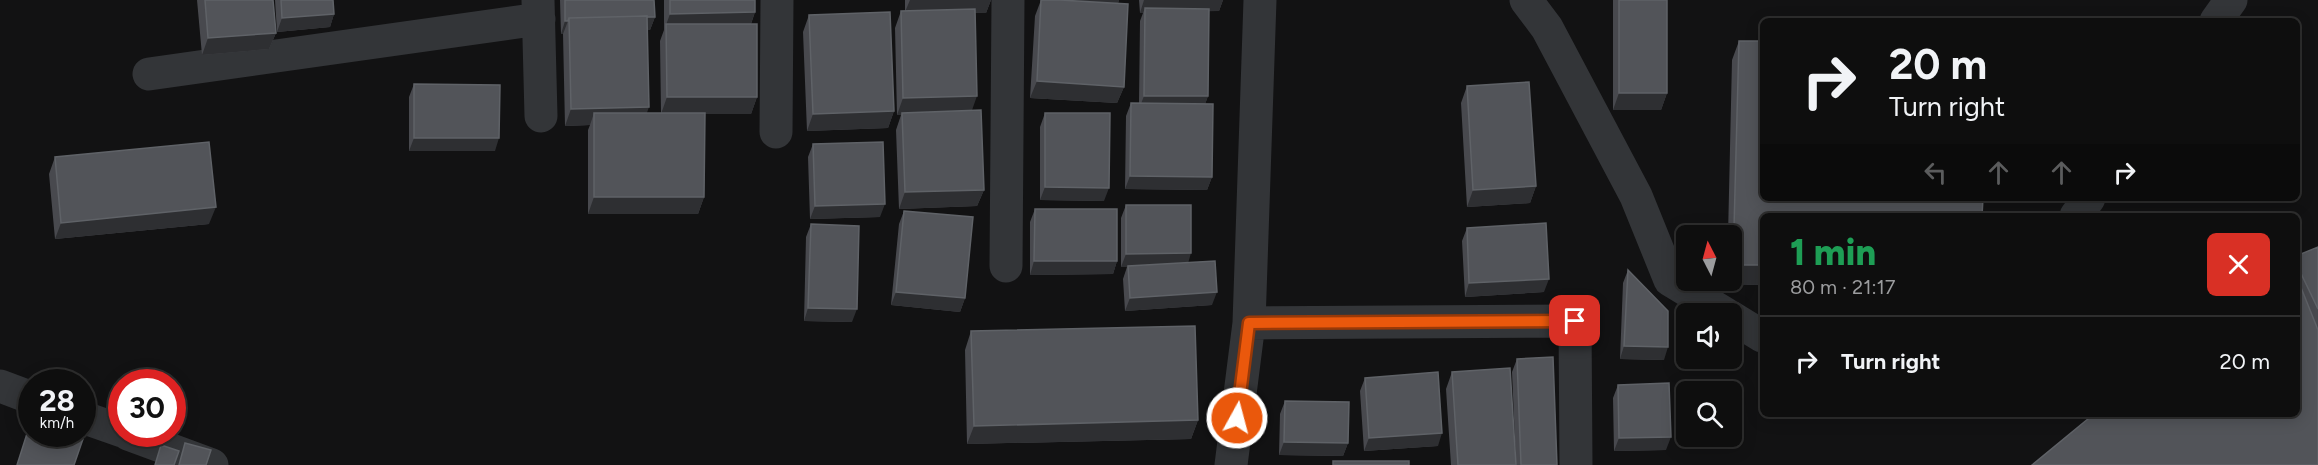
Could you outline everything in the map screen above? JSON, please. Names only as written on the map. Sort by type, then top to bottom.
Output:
[{"type":"street","points":[[776,132],[777,0]]},
{"type":"street","points":[[1006,266],[1008,0]]},
{"type":"street","points":[[1231,465],[1249,323],[1260,0]]},
{"type":"street","points":[[1526,0],[1547,28],[1636,196],[1670,280],[1708,303]]},
{"type":"street","points":[[2218,18],[2231,0]]},
{"type":"street","points":[[149,74],[538,10],[541,117]]},
{"type":"street","points":[[1249,323],[1575,321],[1576,465]]},
{"type":"street","points":[[1742,324],[1760,335]]},
{"type":"street","points":[[0,386],[18,393]]},
{"type":"street","points":[[163,447],[212,465]]},
{"type":"building","points":[[205,0],[273,0],[276,33],[208,38]]},
{"type":"building","points":[[281,0],[333,0],[334,14],[282,18]]},
{"type":"building","points":[[565,0],[654,0],[655,17],[569,18],[565,21]]},
{"type":"building","points":[[670,0],[755,0],[755,12],[670,14]]},
{"type":"building","points":[[1041,0],[1128,4],[1124,87],[1037,81]]},
{"type":"building","points":[[1619,0],[1667,0],[1667,93],[1619,93]]},
{"type":"building","points":[[1145,8],[1209,9],[1208,96],[1144,96]]},
{"type":"building","points":[[975,9],[977,96],[903,98],[901,11]]},
{"type":"building","points":[[890,12],[894,111],[813,114],[809,15]]},
{"type":"building","points":[[647,16],[649,107],[571,109],[569,18]]},
{"type":"building","points":[[666,24],[757,24],[757,97],[667,97]]},
{"type":"building","points":[[1739,41],[1760,41],[1760,201],[1983,201],[1982,213],[1760,213],[1760,265],[1742,265],[1742,225],[1734,225]]},
{"type":"building","points":[[1529,82],[1536,186],[1473,190],[1467,86]]},
{"type":"building","points":[[414,84],[500,85],[499,138],[414,138]]},
{"type":"building","points":[[1131,103],[1213,104],[1212,177],[1130,176]]},
{"type":"building","points":[[981,110],[984,190],[905,192],[902,113]]},
{"type":"building","points":[[594,113],[705,113],[704,197],[594,197]]},
{"type":"building","points":[[1045,113],[1110,113],[1109,188],[1045,187]]},
{"type":"building","points":[[209,142],[216,207],[61,223],[55,157]]},
{"type":"building","points":[[883,142],[885,204],[815,206],[813,144]]},
{"type":"building","points":[[1126,205],[1191,205],[1191,253],[1126,254]]},
{"type":"building","points":[[1035,209],[1117,209],[1117,261],[1034,261]]},
{"type":"building","points":[[904,211],[973,217],[965,298],[896,292]]},
{"type":"building","points":[[1546,223],[1549,279],[1469,283],[1467,228]]},
{"type":"building","points":[[811,224],[859,226],[857,309],[808,308]]},
{"type":"building","points":[[2318,247],[2318,309],[2300,271],[2300,254]]},
{"type":"building","points":[[1215,261],[1217,292],[1130,298],[1128,266]]},
{"type":"building","points":[[1628,270],[1668,311],[1668,347],[1624,346]]},
{"type":"building","points":[[2300,285],[2318,330],[2318,465],[2032,465],[2090,417],[2300,417]]},
{"type":"building","points":[[1195,326],[1198,420],[974,426],[971,331]]},
{"type":"building","points":[[1553,357],[1557,465],[1521,465],[1517,359]]},
{"type":"building","points":[[1510,368],[1516,465],[1458,465],[1452,372]]},
{"type":"building","points":[[1438,372],[1442,433],[1369,438],[1365,378]]},
{"type":"building","points":[[1669,383],[1671,437],[1619,438],[1618,385]]},
{"type":"building","points":[[1285,401],[1349,402],[1348,443],[1284,442]]},
{"type":"building","points":[[186,443],[211,450],[206,465],[179,465]]},
{"type":"building","points":[[23,447],[80,447],[74,465],[17,465]]},
{"type":"building","points":[[160,447],[179,451],[174,465],[155,465]]},
{"type":"building","points":[[1333,461],[1409,461],[1409,465],[1333,465]]},
{"type":"route","points":[[1237,418],[1249,323],[1575,321]]}]
